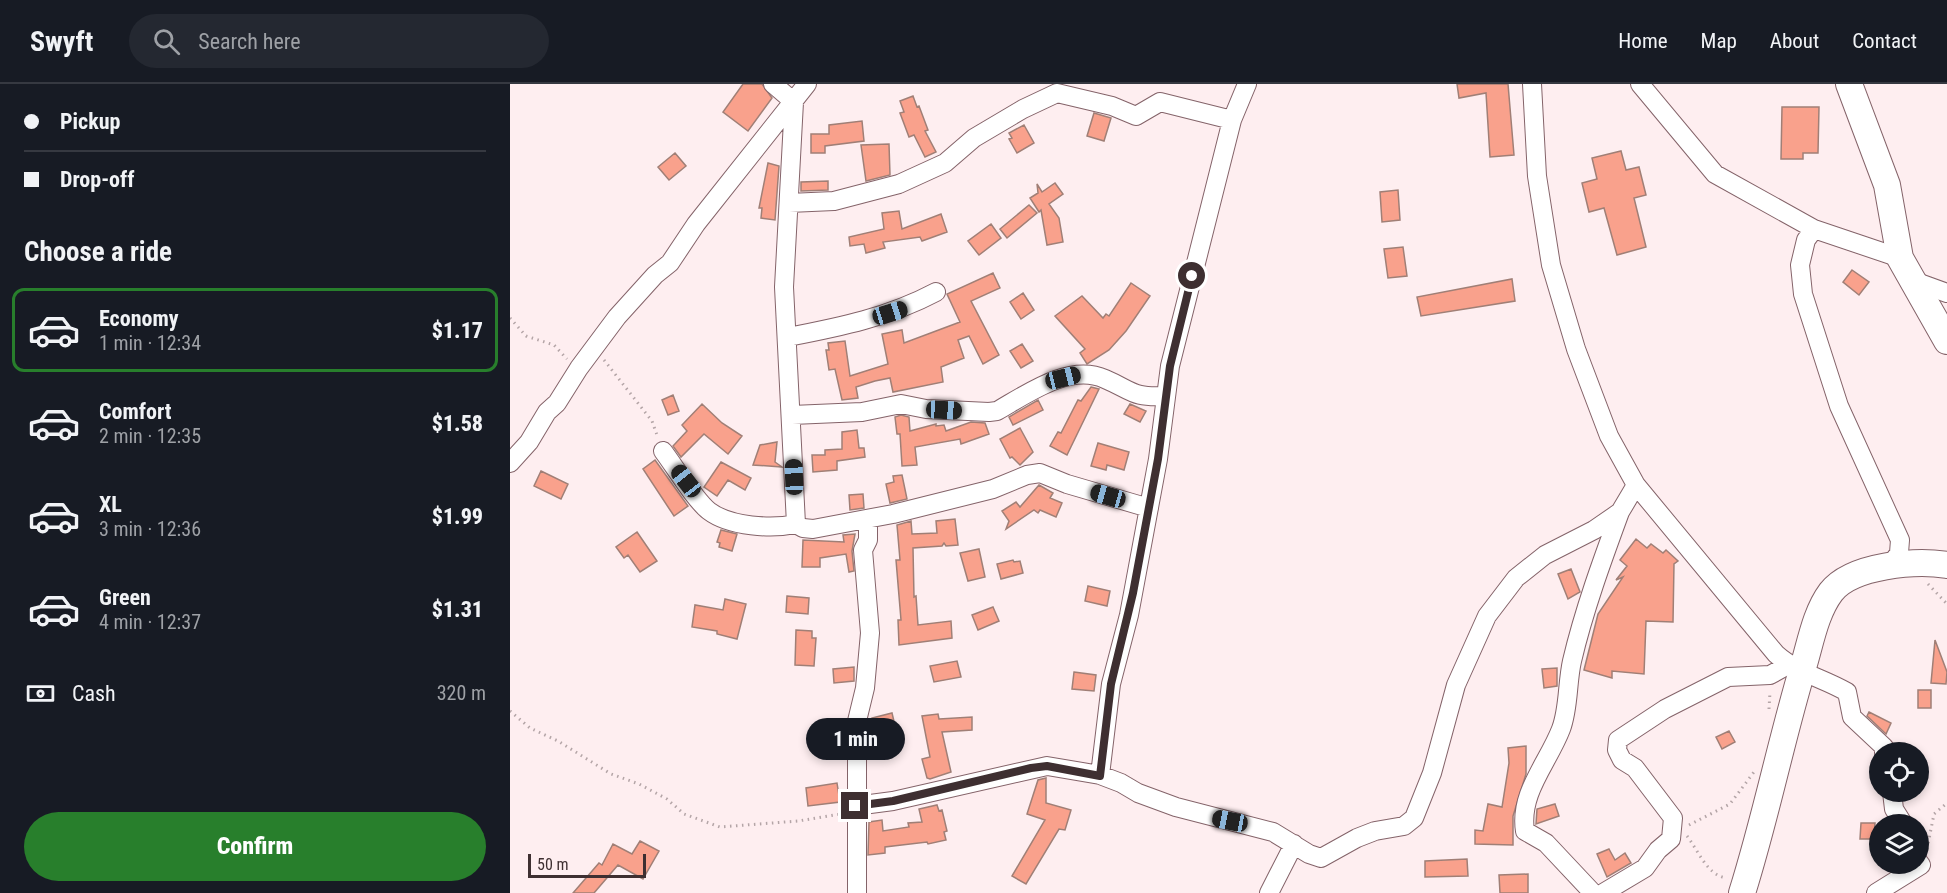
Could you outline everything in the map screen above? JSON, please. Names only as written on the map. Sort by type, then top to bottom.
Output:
[{"type":"street","points":[[773,84],[794,102]]},
{"type":"street","points":[[510,463],[529,442],[547,412],[557,404],[579,368],[617,317],[655,275],[670,263],[696,224],[807,84]]},
{"type":"street","points":[[1100,776],[1111,684],[1129,615],[1149,508],[1176,338],[1232,120],[1247,84]]},
{"type":"street","points":[[1532,84],[1537,176],[1551,265],[1597,407],[1609,436],[1636,485],[1717,585],[1795,669],[1832,683],[1847,692],[1852,717],[1879,742]]},
{"type":"street","points":[[1640,84],[1714,174],[1814,229],[1906,269],[1947,293]]},
{"type":"street","points":[[1849,84],[1887,185],[1906,269],[1947,341]]},
{"type":"street","points":[[789,203],[834,201],[899,184],[945,163],[974,138],[1023,109],[1057,93],[1096,102],[1136,116],[1160,102],[1232,120]]},
{"type":"street","points":[[794,102],[784,287],[796,524]]},
{"type":"street","points":[[1814,229],[1806,240],[1800,265],[1803,294],[1839,406],[1900,540],[1899,553],[1890,566]]},
{"type":"street","points":[[788,337],[857,323],[906,308],[936,292]]},
{"type":"street","points":[[792,415],[862,412],[901,404],[926,409],[997,411],[1051,381],[1075,375],[1094,375],[1106,379],[1131,394],[1166,396]]},
{"type":"street","points":[[663,451],[709,511],[726,520],[747,524],[785,526],[796,524],[803,528],[813,529],[868,519],[993,489],[1027,475],[1040,473],[1067,484],[1149,508]]},
{"type":"street","points":[[1593,893],[1546,843],[1525,831],[1523,816],[1541,764],[1561,729],[1572,663],[1600,567],[1620,512],[1636,485]]},
{"type":"street","points":[[855,806],[893,801],[1047,766],[1100,776],[1176,807],[1273,832],[1321,858],[1357,838],[1375,831],[1404,826],[1414,818],[1432,772],[1456,685],[1487,616],[1516,578],[1545,555],[1594,530],[1620,512]]},
{"type":"street","points":[[857,893],[855,806],[857,721],[866,687],[870,633],[863,550],[868,540],[868,519]]},
{"type":"street","points":[[1744,886],[1795,669],[1820,610],[1832,591],[1846,579],[1890,566],[1930,562],[1947,565]]},
{"type":"street","points":[[1603,893],[1645,868],[1658,850],[1671,839],[1673,818],[1641,775],[1622,760],[1617,750],[1618,740],[1665,709],[1728,677],[1770,675],[1795,669]]},
{"type":"street","points":[[1269,893],[1294,844]]},
{"type":"street","points":[[1876,893],[1904,874]]},
{"type":"path","points":[[1768,715],[1770,675]]},
{"type":"path","points":[[510,711],[530,728],[558,741],[611,774],[639,784],[667,799],[684,814],[720,827],[798,821],[842,814],[855,806]]},
{"type":"path","points":[[1744,886],[1722,877],[1704,863],[1697,848],[1682,829],[1730,804],[1757,767]]},
{"type":"path","points":[[1929,832],[1934,814],[1947,803]]},
{"type":"building","points":[[743,84],[762,84],[772,98],[748,131],[723,112]]},
{"type":"building","points":[[1457,84],[1508,84],[1514,155],[1490,157],[1486,93],[1459,98]]},
{"type":"building","points":[[913,96],[928,130],[925,131],[936,152],[925,157],[914,135],[909,137],[900,113],[904,112],[900,101]]},
{"type":"building","points":[[1782,107],[1819,107],[1818,153],[1803,153],[1803,159],[1781,159]]},
{"type":"building","points":[[1094,113],[1111,118],[1104,141],[1087,136]]},
{"type":"building","points":[[862,121],[864,141],[825,146],[825,153],[811,153],[811,134],[829,134],[829,125]]},
{"type":"building","points":[[1024,125],[1034,143],[1017,153],[1009,139],[1012,138],[1009,133]]},
{"type":"building","points":[[889,144],[890,175],[866,181],[861,145]]},
{"type":"building","points":[[1621,151],[1626,170],[1639,167],[1646,195],[1634,198],[1646,247],[1617,255],[1604,208],[1589,212],[1582,183],[1597,179],[1592,158]]},
{"type":"building","points":[[675,153],[686,166],[669,180],[658,167]]},
{"type":"building","points":[[768,163],[779,166],[775,220],[761,218],[762,208],[759,208]]},
{"type":"building","points":[[828,181],[828,190],[801,191],[801,182]]},
{"type":"building","points":[[1055,183],[1063,194],[1049,204],[1059,218],[1063,242],[1047,245],[1041,210],[1039,212],[1030,198],[1038,193],[1037,184],[1042,192]]},
{"type":"building","points":[[1398,190],[1400,220],[1382,222],[1380,192]]},
{"type":"building","points":[[1029,205],[1037,213],[1007,238],[1000,229]]},
{"type":"building","points":[[899,211],[902,229],[941,214],[947,232],[922,241],[920,237],[883,242],[885,248],[866,253],[864,244],[850,246],[849,237],[884,229],[882,213]]},
{"type":"building","points":[[991,224],[1001,238],[979,255],[968,241]]},
{"type":"building","points":[[1403,247],[1407,276],[1388,278],[1384,249]]},
{"type":"building","points":[[1852,270],[1869,282],[1859,295],[1843,282]]},
{"type":"building","points":[[993,273],[1000,288],[971,301],[999,355],[983,364],[969,336],[958,340],[964,358],[941,367],[943,382],[893,392],[890,378],[856,387],[858,398],[842,400],[835,369],[829,370],[826,350],[829,350],[828,343],[845,341],[850,376],[888,364],[882,334],[902,330],[904,343],[960,322],[947,294]]},
{"type":"building","points":[[1512,279],[1515,301],[1421,316],[1417,297]]},
{"type":"building","points":[[1131,283],[1150,296],[1126,331],[1109,350],[1087,364],[1080,353],[1085,349],[1055,316],[1082,296],[1103,318],[1106,314],[1109,316]]},
{"type":"building","points":[[1023,293],[1034,310],[1021,319],[1010,302]]},
{"type":"building","points":[[1022,344],[1033,361],[1021,368],[1010,351]]},
{"type":"building","points":[[1091,387],[1099,389],[1067,455],[1050,446],[1058,432],[1061,433],[1078,400],[1081,401]]},
{"type":"building","points":[[673,395],[679,411],[668,415],[662,400]]},
{"type":"building","points":[[1038,400],[1043,410],[1013,425],[1009,417]]},
{"type":"building","points":[[702,404],[722,423],[742,436],[728,454],[704,434],[681,457],[673,446],[687,431],[682,425]]},
{"type":"building","points":[[1130,404],[1146,411],[1140,422],[1124,414]]},
{"type":"building","points":[[901,415],[909,417],[910,431],[936,424],[936,426],[944,425],[946,431],[971,422],[985,423],[989,434],[961,444],[960,439],[915,447],[917,465],[902,466],[900,434],[897,434],[895,417]]},
{"type":"building","points":[[1020,428],[1033,452],[1020,465],[1012,457],[1010,458],[1000,439]]},
{"type":"building","points":[[857,430],[859,448],[864,448],[865,457],[837,461],[837,470],[813,472],[812,455],[825,455],[825,450],[842,449],[842,432]]},
{"type":"building","points":[[777,442],[775,462],[782,467],[753,465],[760,445]]},
{"type":"building","points":[[1098,443],[1129,452],[1124,470],[1107,465],[1106,470],[1091,466]]},
{"type":"building","points":[[655,460],[688,506],[674,516],[643,469]]},
{"type":"building","points":[[721,462],[751,478],[745,490],[728,480],[717,496],[704,487]]},
{"type":"building","points":[[541,471],[568,484],[561,499],[534,486]]},
{"type":"building","points":[[902,475],[907,499],[890,503],[886,484],[894,482],[893,476]]},
{"type":"building","points":[[1039,485],[1053,493],[1050,498],[1062,503],[1056,517],[1040,510],[1038,513],[1034,510],[1006,529],[1009,521],[1002,511],[1016,502],[1020,507]]},
{"type":"building","points":[[863,494],[864,508],[850,510],[849,495]]},
{"type":"building","points":[[955,519],[958,545],[946,546],[944,543],[942,546],[913,548],[914,597],[916,596],[918,625],[951,621],[952,638],[899,645],[898,620],[901,620],[896,560],[900,560],[897,525],[911,521],[912,534],[937,533],[936,521]]},
{"type":"building","points":[[721,530],[737,534],[732,551],[719,547],[720,543],[717,542]]},
{"type":"building","points":[[637,532],[657,561],[640,572],[628,555],[624,558],[616,547]]},
{"type":"building","points":[[855,534],[852,551],[854,571],[849,572],[846,554],[820,558],[820,567],[802,567],[803,540],[844,542],[843,535]]},
{"type":"building","points":[[1636,539],[1647,548],[1651,544],[1663,553],[1666,550],[1678,561],[1674,564],[1673,622],[1646,621],[1644,674],[1612,671],[1612,678],[1584,670],[1598,614],[1623,577],[1616,580],[1627,566],[1620,560]]},
{"type":"building","points":[[979,549],[985,577],[968,581],[960,553]]},
{"type":"building","points":[[1013,560],[1014,562],[1020,561],[1023,573],[1001,579],[997,564]]},
{"type":"building","points":[[1571,569],[1580,592],[1568,599],[1558,574]]},
{"type":"building","points":[[1088,586],[1110,591],[1107,606],[1085,601]]},
{"type":"building","points":[[787,596],[809,598],[808,614],[786,612]]},
{"type":"building","points":[[725,599],[746,604],[737,639],[717,634],[717,631],[692,627],[695,605],[723,610]]},
{"type":"building","points":[[993,607],[999,621],[978,630],[972,615]]},
{"type":"building","points":[[796,630],[812,631],[812,638],[816,638],[814,666],[795,665]]},
{"type":"building","points":[[1935,640],[1947,672],[1946,684],[1931,683]]},
{"type":"building","points":[[957,661],[961,677],[934,682],[930,666]]},
{"type":"building","points":[[854,667],[854,681],[834,683],[833,669]]},
{"type":"building","points":[[1557,668],[1557,686],[1544,688],[1542,669]]},
{"type":"building","points":[[1074,672],[1096,675],[1094,691],[1072,689]]},
{"type":"building","points":[[1918,690],[1931,690],[1931,708],[1918,708]]},
{"type":"building","points":[[1869,712],[1891,723],[1886,734],[1867,716]]},
{"type":"building","points":[[892,713],[896,730],[875,734],[872,718]]},
{"type":"building","points":[[938,714],[939,719],[972,717],[972,730],[942,732],[951,772],[930,779],[927,778],[922,759],[930,757],[922,716]]},
{"type":"building","points":[[1729,731],[1735,742],[1722,749],[1716,737]]},
{"type":"building","points":[[1526,746],[1526,774],[1513,816],[1513,845],[1475,844],[1475,830],[1483,831],[1488,804],[1502,807],[1509,763],[1508,748]]},
{"type":"building","points":[[1046,778],[1046,803],[1071,810],[1065,830],[1059,829],[1026,884],[1012,876],[1045,820],[1027,814],[1038,780]]},
{"type":"building","points":[[837,783],[840,802],[808,806],[806,788]]},
{"type":"building","points":[[1555,804],[1559,816],[1536,824],[1537,809]]},
{"type":"building","points":[[937,805],[939,811],[942,810],[947,831],[944,832],[946,840],[928,844],[927,842],[885,847],[885,853],[868,855],[869,822],[882,820],[883,831],[909,827],[908,823],[922,822],[919,809]]},
{"type":"building","points":[[1861,823],[1869,823],[1869,839],[1860,839]]},
{"type":"building","points":[[640,841],[659,851],[643,879],[618,865],[594,893],[573,893],[599,863],[602,865],[613,844],[632,854]]},
{"type":"building","points":[[1609,849],[1615,860],[1625,853],[1631,863],[1607,877],[1597,854]]},
{"type":"building","points":[[1467,859],[1468,876],[1425,877],[1425,861]]},
{"type":"building","points":[[1528,874],[1528,893],[1500,893],[1499,875]]},
{"type":"route","points":[[855,806],[893,801],[1047,766],[1100,776],[1111,684],[1129,615],[1158,459],[1170,366],[1192,276]]}]
